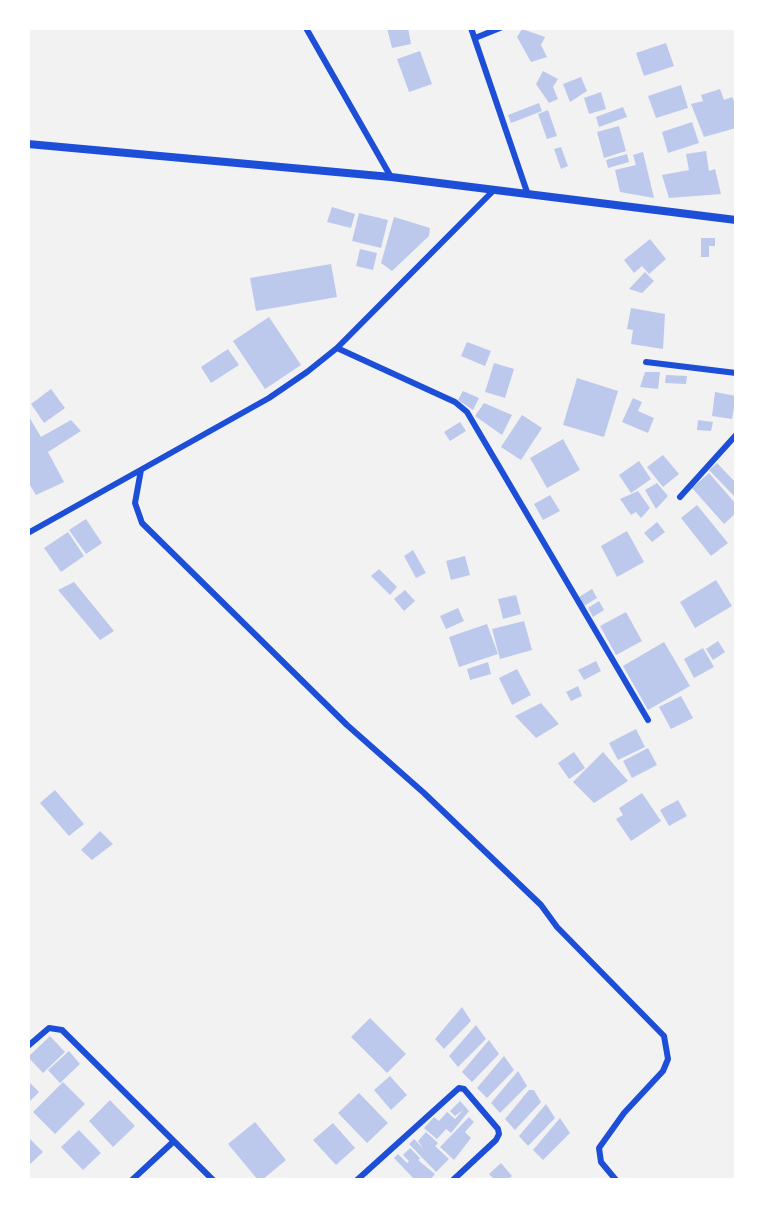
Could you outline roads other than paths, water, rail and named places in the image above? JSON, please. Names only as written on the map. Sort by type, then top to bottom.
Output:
[{"type":"street","points":[[306,28],[391,177]]},
{"type":"street","points":[[471,28],[527,192]]},
{"type":"street","points":[[475,38],[500,28]]},
{"type":"street","points":[[28,144],[391,177],[735,219]]},
{"type":"street","points":[[28,533],[269,398],[337,348],[494,190]]},
{"type":"street","points":[[337,348],[454,402],[467,412],[648,720]]},
{"type":"street","points":[[646,362],[736,373]]},
{"type":"street","points":[[680,497],[736,435]]},
{"type":"street","points":[[141,470],[135,503],[142,523],[347,725],[425,793],[541,905],[557,927],[664,1036],[668,1059],[663,1071],[624,1113],[599,1148],[601,1162],[616,1180]]},
{"type":"street","points":[[28,1046],[49,1028],[62,1030],[213,1180]]},
{"type":"street","points":[[357,1180],[459,1088],[464,1089],[499,1134],[496,1140],[453,1180]]},
{"type":"street","points":[[132,1180],[173,1142]]}]
